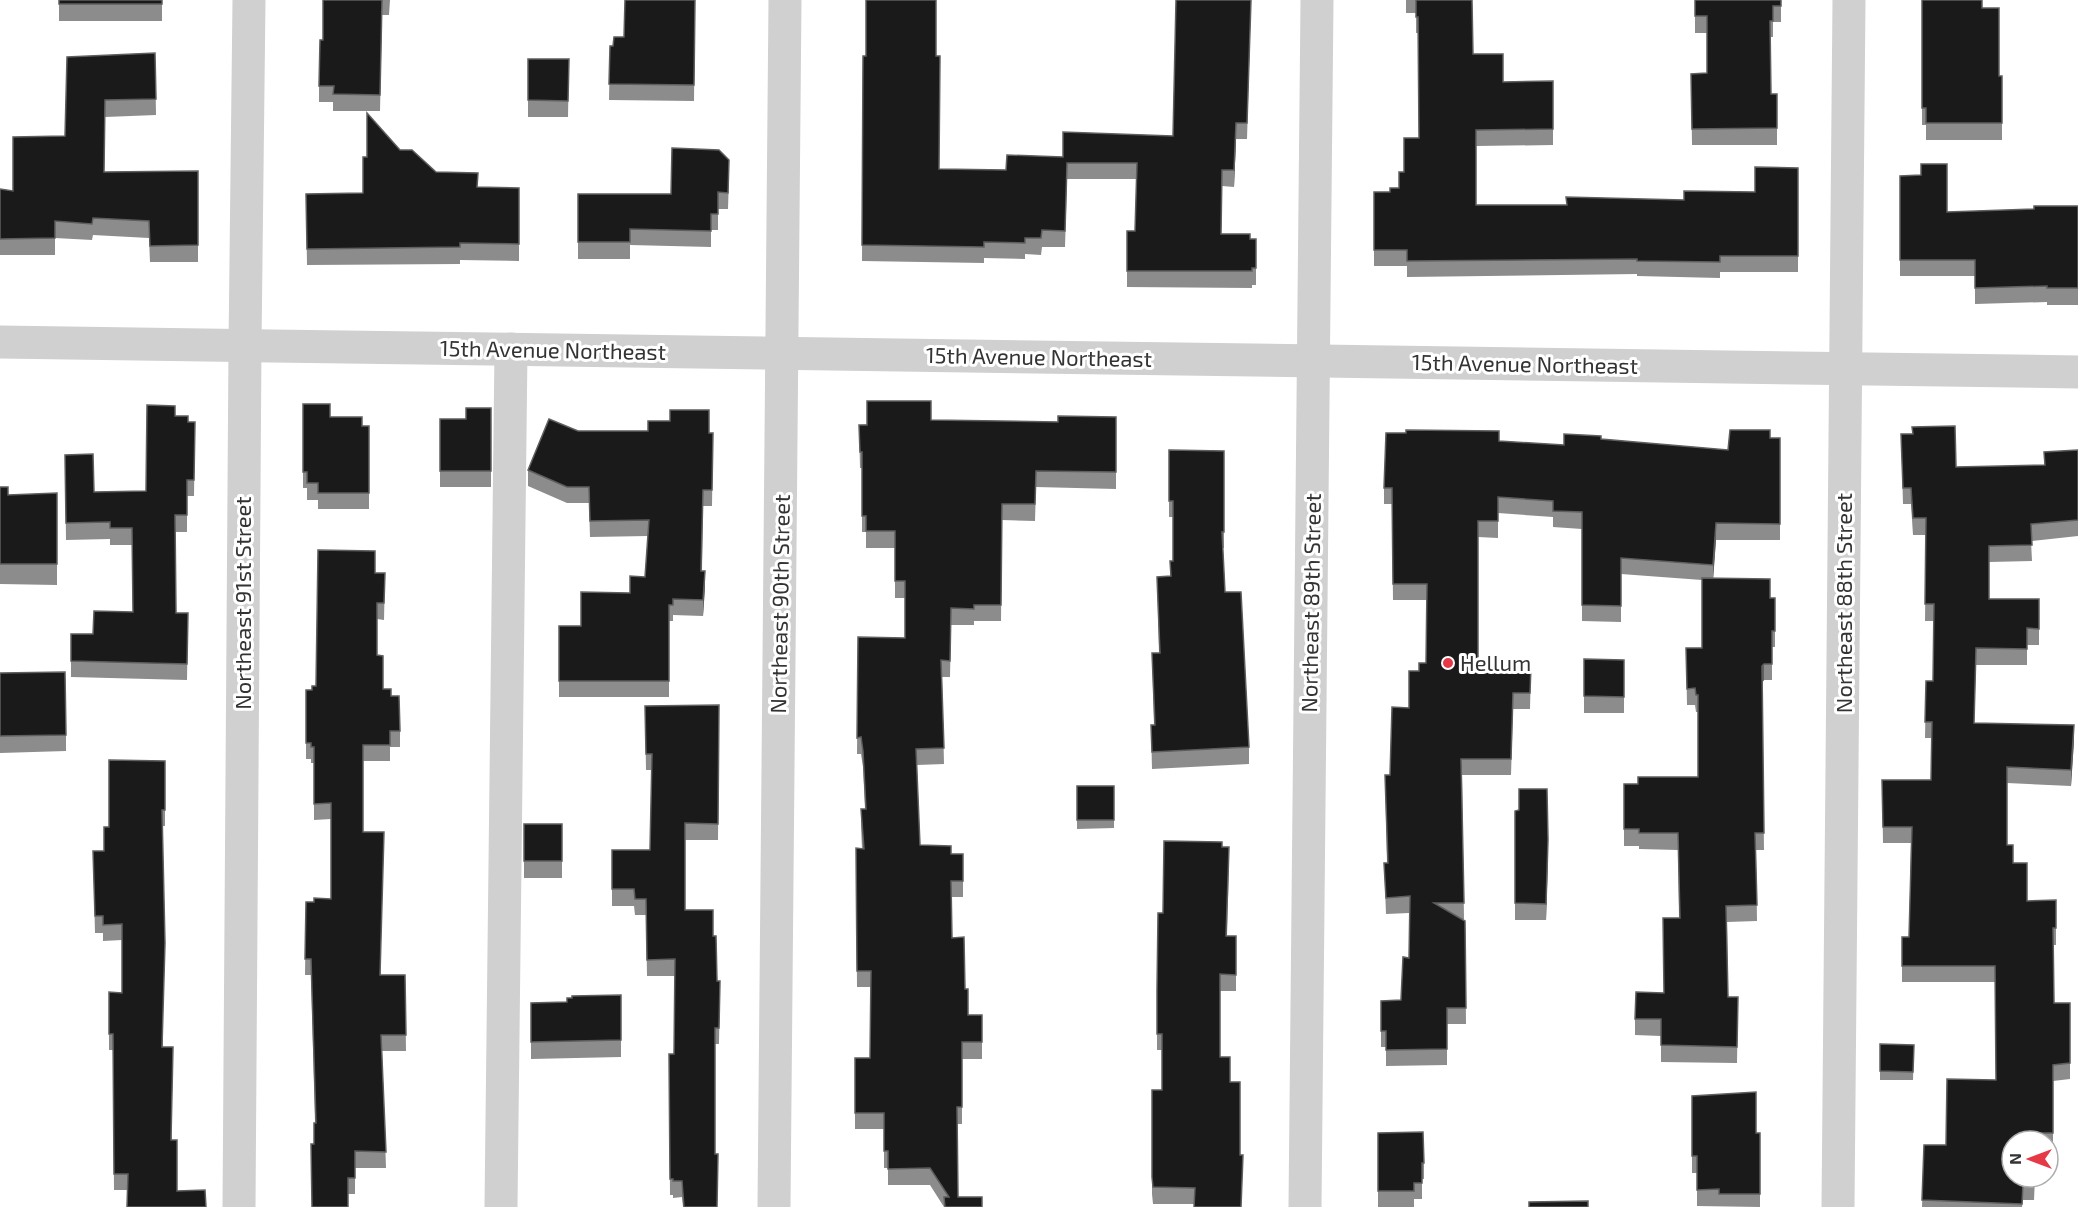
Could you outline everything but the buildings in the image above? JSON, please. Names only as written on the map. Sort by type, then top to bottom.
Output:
[{"type":"street","name":"Northeast 91st Street","points":[[239,1207],[249,0]]},
{"type":"street","name":"Northeast 90th Street","points":[[774,1207],[785,0]]},
{"type":"street","name":"Northeast 89th Street","points":[[1305,1207],[1317,0]]},
{"type":"street","name":"Northeast 88th Street","points":[[1838,1207],[1850,0]]},
{"type":"street","name":"15th Avenue Northeast","points":[[0,342],[2078,372]]},
{"type":"street","points":[[501,1207],[511,349]]},
{"type":"place","name":"Hellum","points":[[1448,663]]}]
